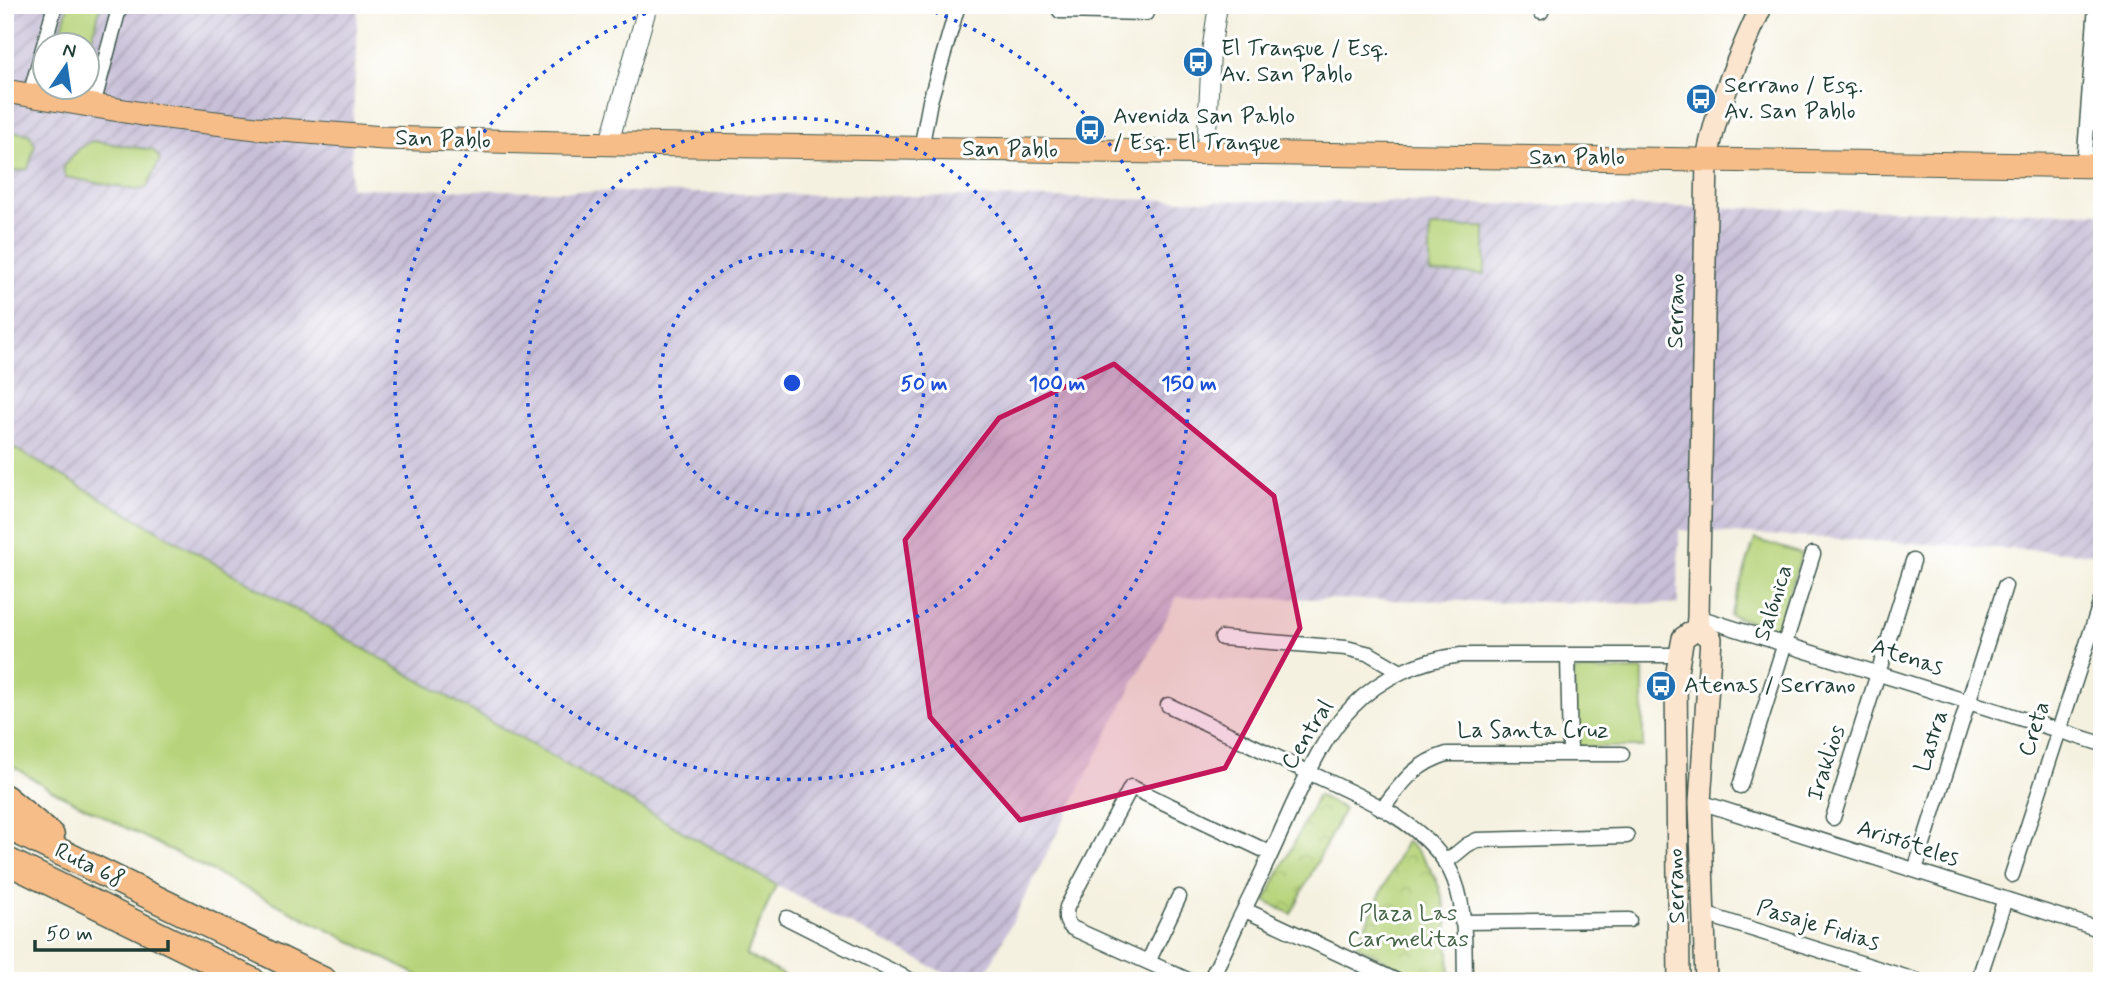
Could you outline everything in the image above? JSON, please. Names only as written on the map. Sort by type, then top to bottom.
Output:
[{"type":"highway","points":[[5,798],[88,866]]},
{"type":"highway","points":[[5,810],[88,866]]},
{"type":"highway","name":"Ruta 68","points":[[5,825],[324,981]]},
{"type":"highway","name":"Ruta 68","points":[[5,860],[252,981]]},
{"type":"main road","name":"Serrano","points":[[1679,981],[1676,677],[1684,638],[1697,622],[1707,159],[1716,117],[1729,78],[1762,5]]},
{"type":"main road","name":"San Pablo","points":[[5,91],[194,121],[384,138],[921,149],[2093,166]]},
{"type":"main road","name":"Serrano","points":[[1697,622],[1711,639],[1700,802],[1706,981]]},
{"type":"street","points":[[30,95],[55,5]]},
{"type":"street","points":[[93,106],[120,5]]},
{"type":"street","points":[[609,143],[648,5]]},
{"type":"street","points":[[921,149],[930,101],[958,5]]},
{"type":"street","points":[[1061,5],[1060,11],[1146,13],[1149,5]]},
{"type":"street","points":[[1206,152],[1211,52],[1218,5]]},
{"type":"street","points":[[2093,166],[2096,5]]},
{"type":"street","name":"Salónica","points":[[1740,786],[1813,554]]},
{"type":"street","name":"Iraklios","points":[[1833,818],[1913,561]]},
{"type":"street","name":"Lastra","points":[[1915,870],[2005,586]]},
{"type":"street","name":"Creta","points":[[2012,875],[2102,597]]},
{"type":"street","name":"Atenas","points":[[1697,622],[1785,643],[2102,744]]},
{"type":"street","points":[[1222,638],[1346,648],[1370,654],[1401,672]]},
{"type":"street","name":"Central","points":[[1213,980],[1308,772],[1351,707],[1376,687],[1401,672],[1428,661],[1461,655],[1679,655]]},
{"type":"street","points":[[1568,655],[1570,753]]},
{"type":"street","points":[[1168,705],[1382,809],[1422,836],[1445,863],[1455,882],[1462,922],[1465,981]]},
{"type":"street","name":"La Santa Cruz","points":[[1382,809],[1412,771],[1447,754],[1622,754]]},
{"type":"street","points":[[1190,981],[1072,928],[1067,923],[1067,907],[1130,787],[1270,853]]},
{"type":"street","name":"Aristóteles","points":[[1700,802],[2102,930]]},
{"type":"street","points":[[1445,863],[1477,839],[1627,836]]},
{"type":"street","points":[[1148,962],[1179,897]]},
{"type":"street","points":[[1978,981],[2005,899]]},
{"type":"street","points":[[1245,910],[1397,981]]},
{"type":"street","name":"Pasaje Fidias","points":[[1704,914],[1918,981]]},
{"type":"street","points":[[787,918],[912,981]]},
{"type":"street","points":[[1462,922],[1629,920]]},
{"type":"highlighted area","points":[[1114,364],[1274,496],[1300,628],[1225,768],[1020,820],[930,717],[905,540],[999,418]]},
{"type":"shaded area","points":[[5,5],[358,5],[350,188],[2102,213],[2102,554],[1679,530],[1678,604],[1177,597],[982,981],[959,981],[776,885],[5,508]]},
{"type":"green space","points":[[68,5],[101,5],[94,32],[61,32]]},
{"type":"green space","points":[[5,130],[29,134],[35,145],[28,169],[12,172],[5,178]]},
{"type":"green space","points":[[92,141],[153,150],[160,159],[147,187],[136,190],[65,177],[63,167],[79,149]]},
{"type":"green space","points":[[1430,227],[1485,227],[1485,274],[1430,273]]},
{"type":"green space","points":[[5,443],[776,885],[746,955],[795,981],[429,981],[49,789],[5,761]]},
{"type":"green space","points":[[1755,539],[1802,554],[1776,630],[1730,615]]},
{"type":"green space","points":[[1643,670],[1643,747],[1575,747],[1574,671]]},
{"type":"green space","name":"Plaza Las Carmelitas","points":[[1318,795],[1344,809],[1291,914],[1265,901]]},
{"type":"green space","name":"Plaza Las Carmelitas","points":[[1406,841],[1421,855],[1439,887],[1447,923],[1450,981],[1425,981],[1356,945]]},
{"type":"place","name":"El Tranque / Esq. Av. San Pablo","points":[[1198,62]]},
{"type":"place","name":"Serrano / Esq. Av. San Pablo","points":[[1701,99]]},
{"type":"place","name":"Avenida San Pablo / Esq. El Tranque","points":[[1090,130]]},
{"type":"place","name":"Atenas / Serrano","points":[[1661,686]]}]
